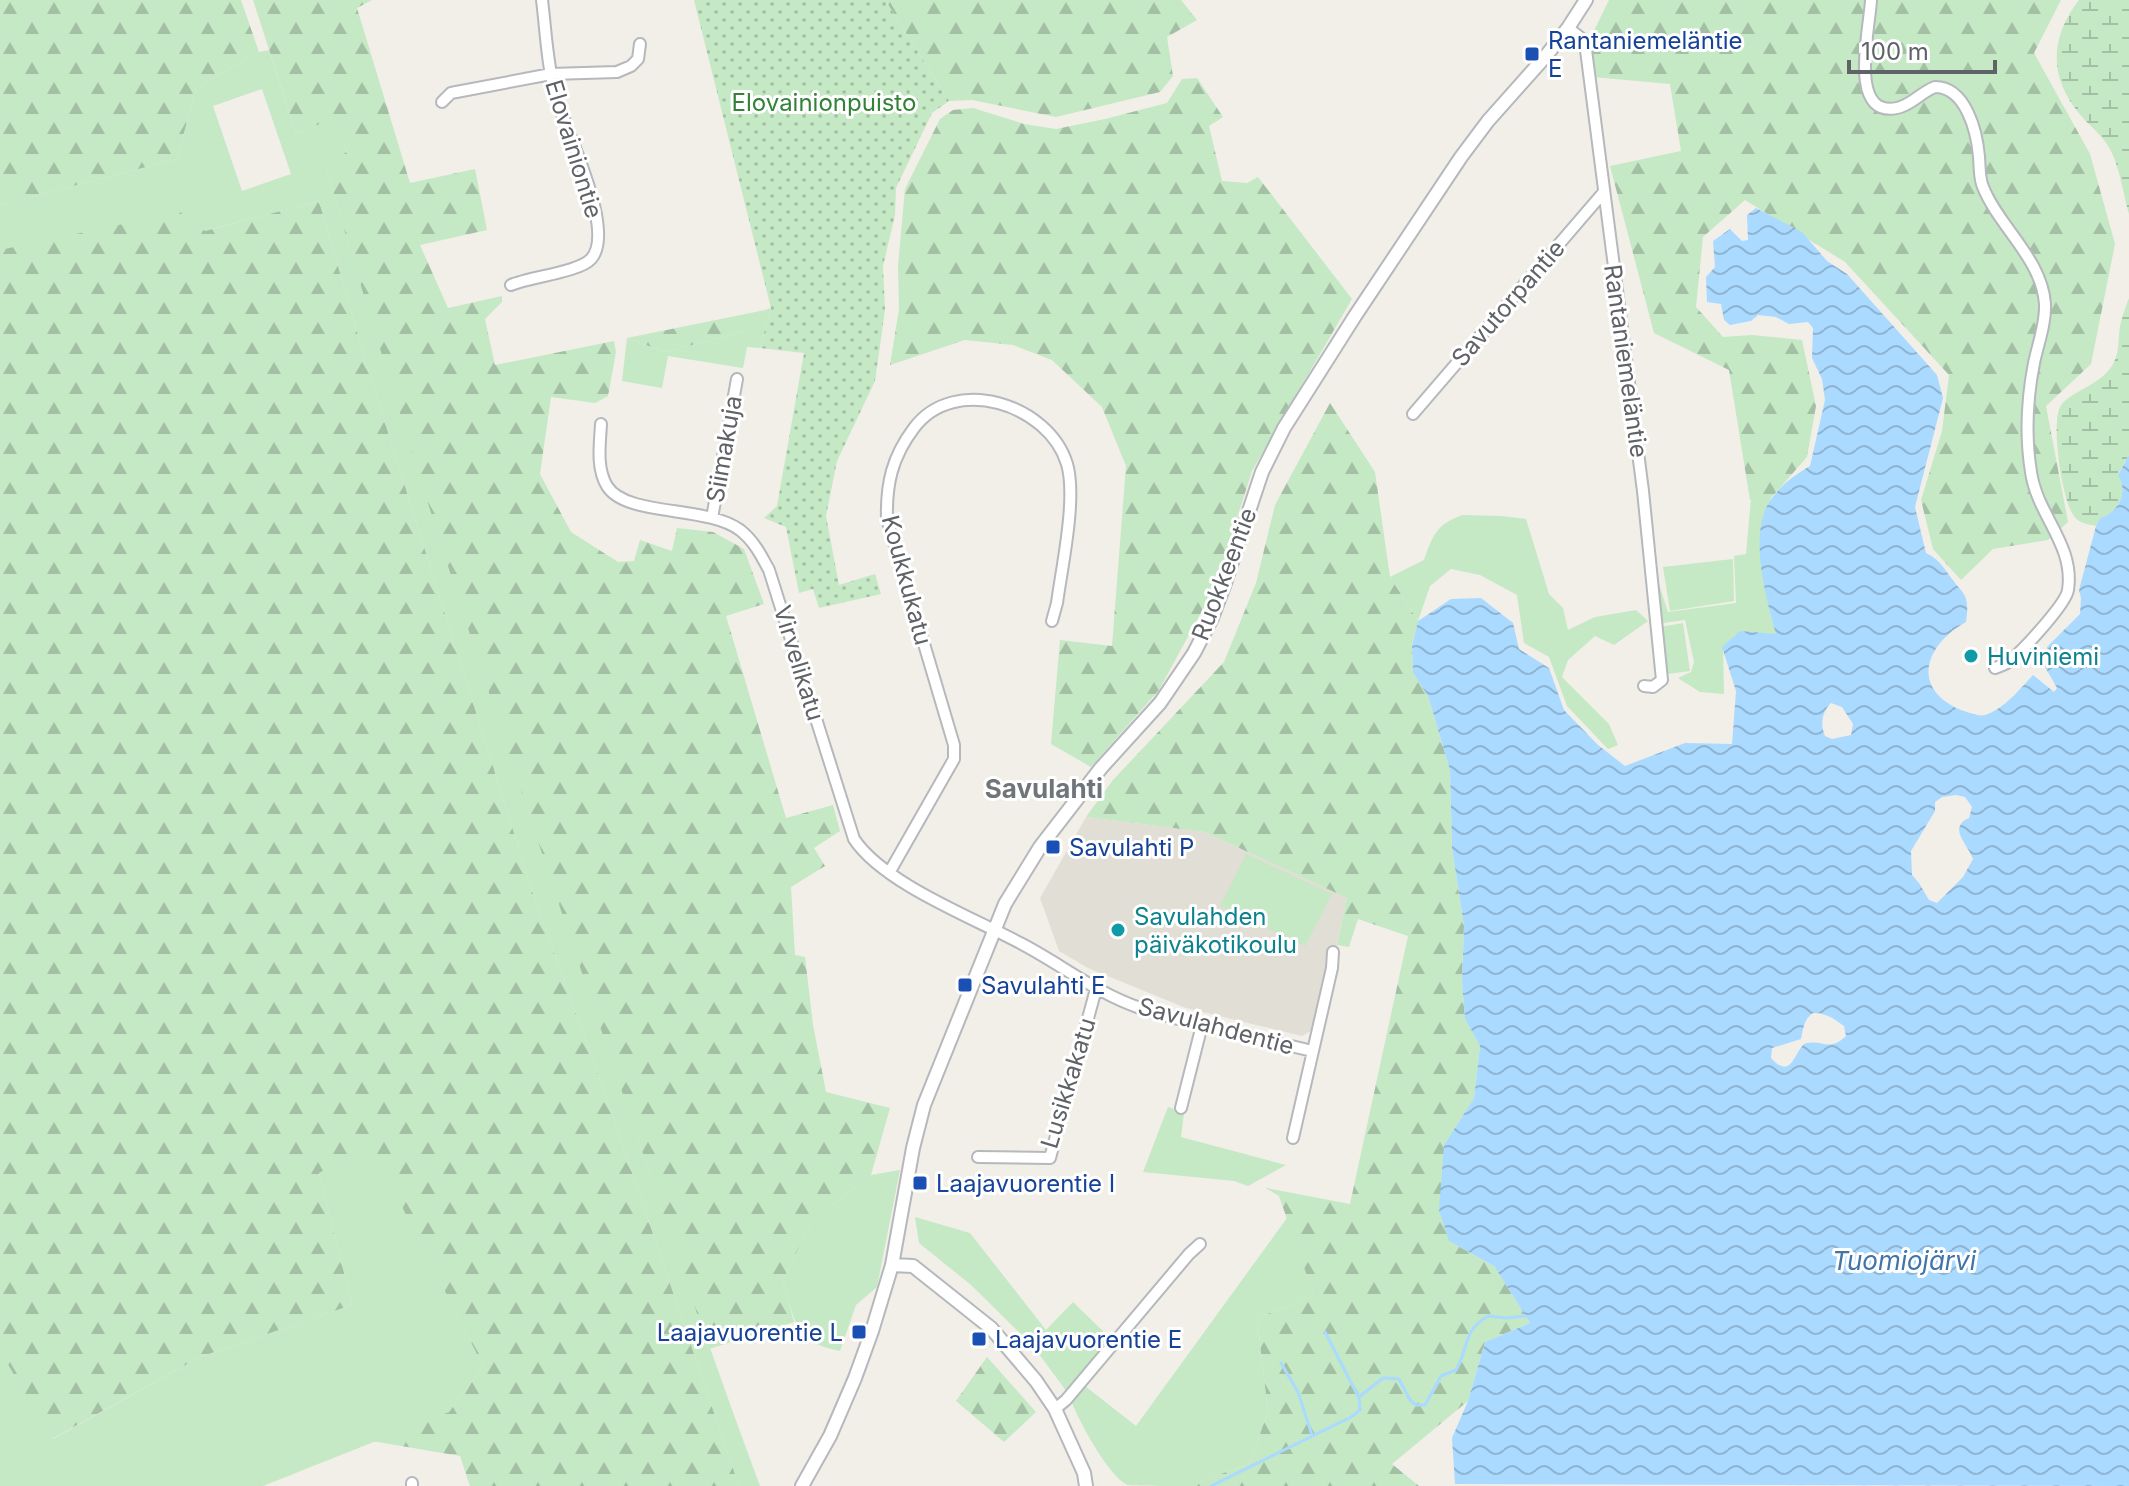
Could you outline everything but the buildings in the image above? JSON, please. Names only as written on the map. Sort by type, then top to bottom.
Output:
[{"type":"street","name":"Elovainiontie","points":[[511,285],[578,267],[592,258],[600,239],[587,175],[557,99],[542,0]]},
{"type":"street","name":"Ruokkeentie","points":[[802,1486],[820,1456],[855,1378],[892,1265],[924,1105],[1012,892],[1040,847],[1101,768],[1160,703],[1194,653],[1220,597],[1262,472],[1305,394],[1461,157],[1568,28],[1586,0]]},
{"type":"street","points":[[1871,0],[1864,72],[1868,96],[1878,106],[1893,109],[1907,105],[1935,87],[1958,97],[1971,121],[1984,190],[2035,272],[2045,300],[2031,380],[2027,439],[2038,501],[2068,558],[2069,586],[2059,609],[2014,658],[1995,668]]},
{"type":"street","name":"Rantaniemeläntie","points":[[1568,28],[1581,38],[1586,50],[1643,491],[1662,680],[1653,687],[1644,686]]},
{"type":"street","points":[[442,102],[451,93],[551,74],[617,72],[638,59],[640,44]]},
{"type":"street","name":"Savutorpantie","points":[[1413,414],[1603,193]]},
{"type":"street","name":"Siimakuja","points":[[712,518],[737,379]]},
{"type":"street","name":"Koukkukatu","points":[[889,873],[954,759],[954,745],[887,519],[886,488],[895,460],[914,426],[936,410],[978,400],[1020,409],[1043,426],[1063,452],[1071,490],[1052,621]]},
{"type":"street","name":"Virvelikatu","points":[[601,424],[600,467],[607,486],[619,498],[637,505],[712,518],[737,528],[754,543],[769,570],[854,839],[864,854],[889,873],[995,931]]},
{"type":"street","name":"Savulahdentie","points":[[995,931],[1096,989],[1139,1007],[1312,1051]]},
{"type":"street","points":[[1293,1138],[1333,952]]},
{"type":"street","name":"Lusikkakatu","points":[[978,1157],[1050,1158],[1096,989]]},
{"type":"street","points":[[1181,1108],[1202,1025]]},
{"type":"street","points":[[1055,1409],[1200,1244]]},
{"type":"street","points":[[892,1265],[913,1266],[991,1328],[1036,1381],[1055,1409],[1084,1473],[1086,1486]]},
{"type":"shaded area","points":[[1086,817],[1205,832],[1347,898],[1334,958],[1312,1030],[1302,1036],[1186,1008],[1088,968],[1059,951],[1040,898]]},
{"type":"green space","points":[[0,0],[241,0],[259,52],[196,88],[177,159],[0,205]]},
{"type":"green space","points":[[253,0],[372,0],[357,8],[410,183],[475,169],[487,230],[420,245],[448,308],[502,296],[502,302],[485,319],[495,365],[614,341],[616,352],[608,396],[595,403],[551,397],[540,474],[571,532],[618,562],[634,561],[640,540],[672,551],[677,528],[713,532],[744,549],[764,604],[726,616],[786,818],[833,805],[840,831],[814,848],[825,866],[791,887],[795,955],[805,957],[813,1025],[826,1092],[890,1108],[871,1175],[812,1221],[783,1280],[794,1322],[709,1349],[512,762],[371,319],[327,171],[347,151],[333,119],[296,133]]},
{"type":"green space","name":"Elovainionpuisto","points":[[694,0],[885,0],[949,101],[932,113],[896,188],[895,215],[883,266],[885,310],[875,381],[837,461],[826,516],[839,585],[875,574],[881,594],[819,608],[813,589],[799,593],[786,527],[764,518],[777,506],[804,353],[760,348],[771,308]]},
{"type":"green space","points":[[885,0],[1181,0],[1197,20],[1167,37],[1173,76],[1160,92],[1056,117],[972,100],[949,101]]},
{"type":"green space","points":[[1609,0],[2061,0],[2034,53],[2090,154],[2115,244],[2091,364],[2046,406],[2068,522],[2048,540],[1993,549],[1961,580],[1933,549],[1921,500],[1942,431],[1949,375],[1845,262],[1745,200],[1703,237],[1696,307],[1723,337],[1752,335],[1802,340],[1816,406],[1807,457],[1771,498],[1750,500],[1729,370],[1654,333],[1610,166],[1681,151],[1670,84],[1593,77],[1587,45]]},
{"type":"green space","points":[[2079,0],[2129,0],[2129,214],[2110,149],[2068,98],[2058,70],[2058,42]]},
{"type":"green space","points":[[269,50],[296,133],[334,118],[347,152],[327,171],[373,323],[606,1043],[760,1486],[739,1486],[606,1096],[535,900],[364,356],[319,201],[204,231],[0,250],[0,205],[177,159],[196,88],[259,52]],"holes":[[[262,89],[291,174],[242,191],[213,106]]]},
{"type":"green space","points":[[1197,78],[1223,117],[1209,126],[1222,181],[1247,183],[1258,177],[1352,299],[1252,471],[1215,587],[1159,690],[1091,767],[1051,744],[1060,640],[1112,646],[1126,466],[1102,407],[1052,360],[1013,345],[965,340],[890,365],[899,309],[898,266],[905,189],[940,119],[953,110],[973,108],[1024,124],[1056,129],[1167,103],[1182,79]]},
{"type":"green space","points":[[319,201],[364,356],[535,900],[606,1096],[739,1486],[470,1486],[460,1456],[372,1441],[449,1412],[483,1366],[370,1144],[319,1173],[352,1305],[200,1357],[52,1439],[0,1351],[0,250],[180,212],[205,231]]},
{"type":"green space","points":[[2129,298],[2129,455],[2118,474],[2122,488],[2120,500],[2112,511],[2100,518],[2096,526],[2079,521],[2074,516],[2065,495],[2059,463],[2058,416],[2064,401],[2101,378],[2113,364]]},
{"type":"green space","points":[[771,308],[760,348],[747,347],[743,368],[668,356],[662,388],[622,381],[627,338],[665,352],[742,332]]},
{"type":"green space","points":[[765,310],[742,332],[665,352],[627,338]]},
{"type":"green space","points":[[1330,403],[1375,472],[1390,577],[1418,621],[1412,646],[1413,673],[1428,696],[1450,770],[1452,848],[1464,926],[1462,982],[1465,1019],[1480,1046],[1474,1098],[1444,1145],[1449,1241],[1494,1266],[1530,1323],[1485,1342],[1468,1401],[1392,1464],[1419,1486],[1197,1486],[1201,1481],[1249,1464],[1268,1412],[1257,1318],[1314,1296],[1279,1196],[1266,1188],[1350,1204],[1408,936],[1358,919],[1349,947],[1337,945],[1347,898],[1205,832],[1086,817],[1113,780],[1224,662],[1256,583],[1275,505]]},
{"type":"green space","points":[[1771,498],[1763,533],[1762,566],[1776,634],[1723,647],[1724,694],[1700,692],[1678,678],[1691,672],[1694,662],[1685,620],[1663,623],[1659,616],[1655,572],[1668,612],[1736,603],[1734,556],[1746,554],[1751,499]]},
{"type":"green space","points":[[1462,515],[1526,519],[1549,594],[1563,608],[1568,630],[1595,617],[1636,610],[1648,621],[1614,645],[1595,636],[1568,660],[1562,677],[1609,724],[1618,745],[1608,749],[1567,706],[1549,657],[1524,643],[1517,595],[1480,575],[1451,569],[1430,586],[1418,621],[1390,577],[1424,560],[1437,532]]},
{"type":"green space","points":[[1733,559],[1734,601],[1670,611],[1663,567]]},
{"type":"green space","points":[[1683,623],[1690,671],[1667,674],[1660,627]]},
{"type":"green space","points":[[1246,854],[1332,894],[1305,946],[1220,906]]},
{"type":"green space","points":[[1168,1107],[1184,1113],[1181,1137],[1286,1165],[1248,1186],[1234,1181],[1143,1172]]},
{"type":"green space","points":[[370,1143],[483,1366],[449,1412],[263,1486],[0,1486],[0,1351],[53,1439],[200,1357],[352,1305],[319,1173]]},
{"type":"green space","points":[[900,1170],[877,1287],[856,1305],[840,1351],[814,1342],[805,1336],[794,1318],[783,1280],[812,1221],[871,1175]]},
{"type":"green space","points":[[915,1217],[970,1233],[1046,1330],[1073,1302],[1111,1339],[1067,1392],[1033,1346],[971,1285],[919,1243]]},
{"type":"green space","points":[[1287,1218],[1314,1296],[1257,1318],[1268,1412],[1249,1464],[1201,1481],[1197,1486],[1127,1485],[1103,1459],[1071,1400],[1085,1386],[1136,1426]]},
{"type":"green space","points":[[987,1357],[1036,1412],[1004,1442],[956,1401]]},
{"type":"water","name":"Tuomiojärvi","points":[[1756,208],[1802,232],[1827,261],[1847,274],[1937,375],[1943,398],[1915,507],[1926,553],[1942,565],[1966,600],[1966,622],[1941,642],[1929,666],[1929,678],[1934,690],[1945,701],[1961,710],[1985,715],[2005,703],[2033,675],[2054,692],[2057,688],[2045,667],[2047,647],[2080,614],[2079,590],[2096,526],[2100,518],[2112,512],[2120,501],[2122,488],[2118,475],[2129,455],[2129,1486],[1455,1484],[1452,1438],[1468,1401],[1485,1342],[1530,1323],[1494,1266],[1449,1241],[1439,1210],[1444,1145],[1474,1098],[1480,1046],[1465,1019],[1462,982],[1464,926],[1452,848],[1450,770],[1428,696],[1413,673],[1412,646],[1418,621],[1451,599],[1481,598],[1513,623],[1519,649],[1549,668],[1564,710],[1598,745],[1625,766],[1685,743],[1732,744],[1736,691],[1722,647],[1740,631],[1776,634],[1761,565],[1761,528],[1772,498],[1810,466],[1825,400],[1822,379],[1812,358],[1813,328],[1808,322],[1789,324],[1776,317],[1758,315],[1751,321],[1730,325],[1724,320],[1721,304],[1707,302],[1706,277],[1715,267],[1713,241],[1730,229],[1742,241],[1748,240],[1747,215]],"holes":[[[1831,703],[1842,707],[1853,724],[1851,735],[1832,739],[1825,736],[1823,718]],[[1942,797],[1965,797],[1972,807],[1969,818],[1959,831],[1973,859],[1963,877],[1937,903],[1929,900],[1912,875],[1911,851],[1935,811],[1935,802]],[[1817,1013],[1833,1019],[1844,1026],[1846,1036],[1835,1044],[1804,1044],[1791,1063],[1783,1067],[1771,1058],[1772,1048],[1801,1039],[1804,1024],[1810,1015]]]},
{"type":"waterway","points":[[1211,1486],[1351,1417],[1360,1410],[1359,1397],[1383,1378],[1399,1379],[1410,1400],[1416,1405],[1425,1405],[1441,1376],[1456,1370],[1470,1334],[1480,1322],[1488,1316],[1525,1316]]},
{"type":"waterway","points":[[1325,1332],[1358,1396]]},
{"type":"waterway","points":[[1281,1363],[1298,1392],[1312,1435]]},
{"type":"place","name":"Rantaniemeläntie E","points":[[1532,54]]},
{"type":"place","name":"Huviniemi","points":[[1971,656]]},
{"type":"place","name":"Savulahti P","points":[[1053,847]]},
{"type":"place","name":"Savulahden päiväkotikoulu","points":[[1118,930]]},
{"type":"place","name":"Savulahti E","points":[[965,985]]},
{"type":"place","name":"Laajavuorentie I","points":[[920,1183]]},
{"type":"place","name":"Laajavuorentie L","points":[[859,1332]]},
{"type":"place","name":"Laajavuorentie E","points":[[979,1339]]},
{"type":"district","name":"Savulahti","points":[[1044,788]]}]
